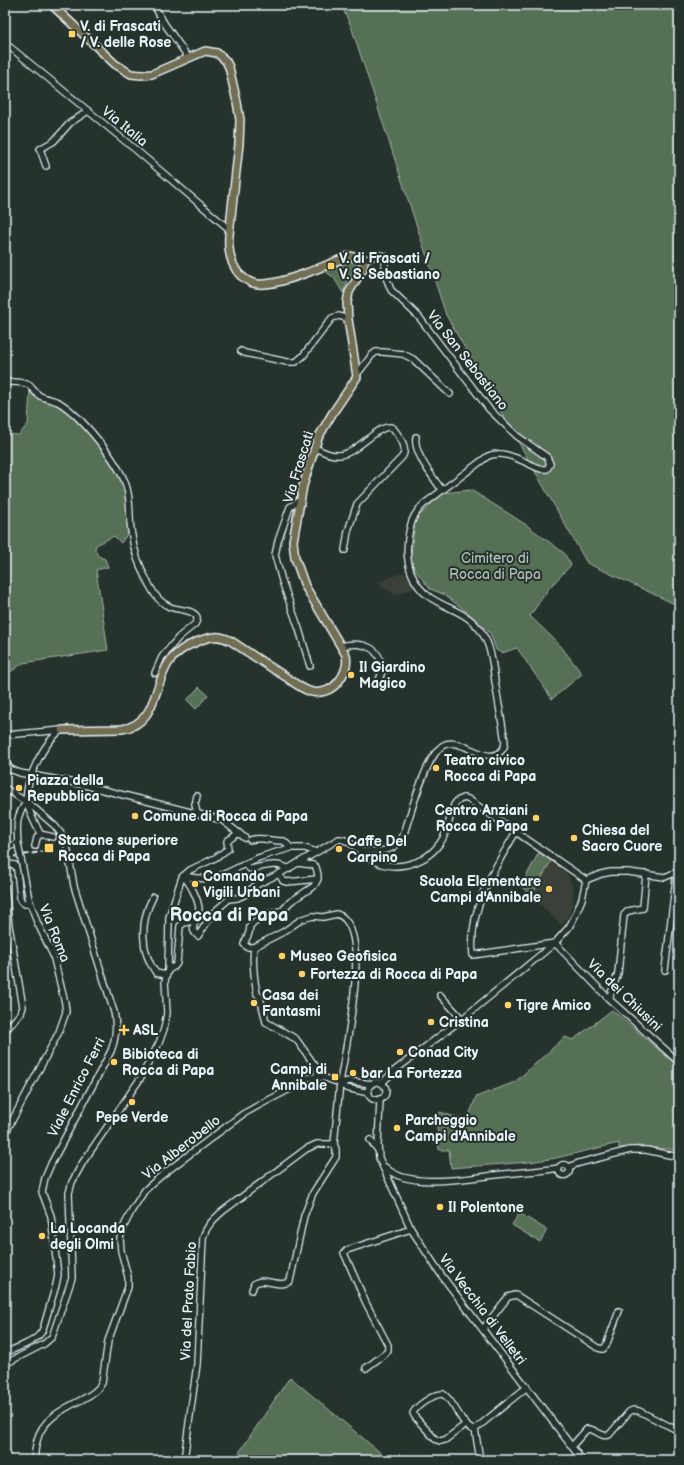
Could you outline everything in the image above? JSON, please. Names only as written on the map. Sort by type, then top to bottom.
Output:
[{"type":"main road","points":[[52,5],[111,61],[126,72],[138,75],[152,74],[205,50],[214,52],[221,56],[229,67],[238,102],[239,115],[239,135],[229,229],[229,250],[232,263],[239,273],[253,283],[264,284],[277,283],[351,256],[363,260],[363,269],[348,294],[348,319],[358,373]]},
{"type":"main road","name":"Via Frascati","points":[[62,730],[122,729],[132,727],[139,723],[149,712],[160,681],[173,658],[188,646],[207,638],[219,636],[231,641],[305,689],[324,692],[331,689],[337,683],[343,675],[346,667],[347,660],[345,652],[311,597],[303,580],[295,558],[294,539],[303,486],[318,438],[332,414],[357,378],[358,373]]},
{"type":"street","points":[[154,5],[164,23],[188,57]]},
{"type":"street","name":"Via Italia","points":[[5,43],[88,110],[229,229]]},
{"type":"street","points":[[46,166],[40,149],[54,141],[70,123],[88,110]]},
{"type":"street","name":"Via San Sebastiano","points":[[360,851],[388,850],[401,840],[420,787],[434,756],[442,746],[448,744],[458,744],[488,756],[498,753],[504,747],[505,742],[492,660],[486,639],[466,616],[433,600],[414,579],[409,566],[407,548],[412,520],[417,511],[442,490],[481,461],[493,454],[507,454],[541,470],[549,468],[550,463],[547,457],[516,436],[491,411],[419,317],[391,290],[385,275],[386,258],[384,255],[363,260]]},
{"type":"street","points":[[241,351],[294,362],[303,356],[332,318],[339,316],[348,319]]},
{"type":"street","points":[[358,373],[376,352],[403,354],[413,359],[450,394]]},
{"type":"street","points":[[5,382],[25,384],[39,395],[58,402],[91,432],[115,465],[126,486],[133,541],[152,590],[156,596],[166,604],[180,610],[193,612],[197,616],[196,622],[169,648],[159,661],[155,673]]},
{"type":"street","points":[[315,448],[329,454],[342,455],[358,447],[378,431],[387,426],[395,430],[405,448],[405,453],[402,457],[357,504],[348,531],[345,550]]},
{"type":"street","points":[[416,437],[418,451],[442,490]]},
{"type":"street","points":[[300,500],[293,504],[290,508],[278,541],[275,555],[280,575],[310,666]]},
{"type":"street","points":[[341,646],[352,644],[363,645],[376,652],[382,668],[382,675],[377,683]]},
{"type":"street","points":[[5,734],[62,730]]},
{"type":"street","points":[[40,834],[27,802],[29,781],[49,743],[54,736],[62,730]]},
{"type":"street","points":[[5,761],[11,770]]},
{"type":"street","points":[[5,767],[31,775],[76,783],[222,820],[248,839],[262,838],[284,841],[291,848]]},
{"type":"street","points":[[5,788],[27,802]]},
{"type":"street","points":[[183,876],[190,884],[198,905],[199,913],[193,930],[198,936],[215,910],[229,899],[244,895],[258,884],[279,874],[339,839],[344,839],[374,861],[388,866],[404,866],[420,859],[440,844],[454,805],[458,800],[463,798],[468,799],[586,880]]},
{"type":"street","points":[[196,800],[197,813]]},
{"type":"street","name":"Via Roma","points":[[5,1134],[61,1027],[66,1012],[65,1000],[53,955],[38,925],[29,899],[18,844],[17,819],[19,813],[27,802]]},
{"type":"street","name":"Viale Enrico Ferri","points":[[5,1352],[34,1339],[40,1335],[43,1329],[58,1275],[52,1218],[42,1194],[43,1186],[50,1166],[112,1051],[116,1027],[114,1012],[74,886],[66,842],[55,826],[27,802]]},
{"type":"street","points":[[516,832],[489,878],[480,901],[473,937],[474,955],[555,943]]},
{"type":"street","points":[[5,1364],[44,1344],[52,1337],[72,1278],[70,1188],[83,1162],[144,1073],[158,1047],[167,1018],[169,917],[183,876],[194,868],[215,858],[228,848],[227,841],[239,833]]},
{"type":"street","points":[[40,834],[53,837]]},
{"type":"street","points":[[35,846],[37,838],[40,834]]},
{"type":"street","points":[[5,844],[11,846],[18,844]]},
{"type":"street","points":[[183,876],[206,879],[212,878],[228,873],[266,855],[291,848],[305,848],[316,852]]},
{"type":"street","points":[[252,1290],[254,1284],[259,1281],[284,1284],[290,1281],[304,1216],[317,1188],[335,1160],[336,1150],[334,1144],[340,1083],[356,986],[355,944],[351,927],[345,918],[340,914],[324,917],[305,917],[283,932],[252,948],[245,946],[244,943],[251,925],[263,916],[284,910],[290,902],[314,886],[318,879],[318,871],[315,866],[298,863]]},
{"type":"street","points":[[5,868],[9,864],[15,865],[21,900],[27,904],[29,899]]},
{"type":"street","points":[[245,864],[250,869],[278,865],[289,868]]},
{"type":"street","points":[[665,877],[679,871]]},
{"type":"street","points":[[586,880],[611,872],[625,872],[678,878],[665,970]]},
{"type":"street","points":[[279,874],[283,881],[287,882],[318,879]]},
{"type":"street","points":[[609,999],[618,973],[624,915],[628,911],[643,907],[646,874]]},
{"type":"street","points":[[382,1083],[394,1071],[462,1019],[555,943],[575,916],[582,899],[586,880]]},
{"type":"street","points":[[5,886],[9,926],[23,1007],[21,1014],[5,1031]]},
{"type":"street","points":[[153,897],[145,914],[144,946],[146,954],[156,973],[167,972],[175,966],[177,963],[180,926],[184,923],[196,920]]},
{"type":"street","name":"Via dei Chiusini","points":[[555,943],[609,999],[679,1062]]},
{"type":"street","points":[[252,948],[252,971],[257,994],[260,997],[266,1022],[290,1034],[298,1040],[316,1067],[318,1077],[340,1083],[346,1088],[369,1093]]},
{"type":"street","points":[[440,995],[462,1019]]},
{"type":"street","name":"Via Alberobello","points":[[34,1460],[38,1438],[48,1421],[65,1409],[98,1390],[102,1383],[108,1342],[128,1287],[128,1277],[121,1251],[120,1238],[124,1226],[137,1200],[159,1177],[243,1114],[308,1078],[318,1077]]},
{"type":"street","points":[[340,1083],[348,1081],[372,1084],[377,1082],[382,1083]]},
{"type":"street","points":[[378,1150],[380,1099],[386,1092],[382,1083]]},
{"type":"street","points":[[372,1084],[369,1088],[369,1093],[372,1098],[380,1099]]},
{"type":"street","points":[[370,1140],[378,1150]]},
{"type":"street","name":"Via del Prato Fabio","points":[[184,1460],[197,1364],[200,1278],[203,1238],[205,1232],[212,1221],[227,1207],[306,1148],[317,1144],[334,1144]]},
{"type":"street","name":"Via Vecchia di Velletri","points":[[378,1150],[381,1162],[411,1229],[442,1276],[582,1460]]},
{"type":"street","points":[[381,1162],[397,1175],[425,1181],[559,1168],[565,1164],[569,1167],[630,1150],[646,1150],[679,1156]]},
{"type":"street","points":[[559,1168],[560,1174],[565,1175],[569,1172],[569,1167]]},
{"type":"street","points":[[366,1368],[386,1353],[388,1350],[388,1345],[366,1303],[344,1253],[347,1250],[411,1229]]},
{"type":"street","points":[[483,1329],[508,1297],[510,1295],[516,1295],[598,1348],[603,1349],[606,1346],[619,1311]]},
{"type":"street","points":[[475,1429],[527,1387]]},
{"type":"street","points":[[466,1424],[445,1440],[440,1442],[435,1439],[413,1413],[435,1395],[441,1394],[448,1398],[466,1424],[471,1429],[475,1429]]},
{"type":"street","points":[[572,1446],[587,1429],[592,1429],[603,1436],[609,1435],[629,1412],[633,1410],[639,1411],[679,1431]]},
{"type":"street","points":[[475,1429],[480,1460]]},
{"type":"shaded area","points":[[404,572],[416,587],[396,595],[382,587],[379,582]]},
{"type":"shaded area","name":"Scuola Elementare Campi d'Annibale","points":[[539,852],[567,874],[574,892],[570,913],[562,925],[521,886]]},
{"type":"green space","points":[[341,5],[679,5],[679,606],[587,563],[446,315],[351,26]]},
{"type":"green space","points":[[348,262],[355,262],[357,269],[348,280],[343,293],[334,278],[324,270]]},
{"type":"green space","points":[[30,389],[54,401],[73,417],[93,436],[118,471],[126,488],[128,533],[121,543],[114,536],[96,545],[95,549],[98,556],[105,559],[108,567],[96,570],[108,650],[23,663],[5,676],[5,434],[19,435],[28,424]]},
{"type":"green space","name":"Cimitero di Rocca di Papa","points":[[471,490],[525,524],[564,553],[571,565],[549,588],[530,616],[560,645],[582,674],[552,699],[517,648],[502,653],[496,650],[490,633],[466,611],[443,594],[430,589],[412,566],[411,554],[415,520],[442,493]]},
{"type":"green space","points":[[199,687],[208,695],[196,709],[187,700]]},
{"type":"green space","points":[[539,852],[551,861],[540,881],[537,879],[535,883],[538,885],[531,896],[521,886]]},
{"type":"green space","points":[[612,1010],[679,1067],[679,1150],[638,1146],[619,1148],[619,1143],[556,1158],[529,1162],[451,1168],[449,1150],[439,1150],[436,1116],[440,1112],[467,1121],[476,1097],[515,1082],[565,1037],[573,1040]]},
{"type":"green space","points":[[519,1213],[547,1230],[540,1242],[512,1225]]},
{"type":"green space","points":[[290,1377],[389,1460],[234,1460]]},
{"type":"railway","points":[[5,858],[47,851]]},
{"type":"place","name":"V. di Frascati / V. delle Rose","points":[[72,34]]},
{"type":"place","name":"V. di Frascati / V. S. Sebastiano","points":[[331,266]]},
{"type":"place","name":"Il Giardino Magico","points":[[351,675]]},
{"type":"place","name":"Teatro civico Rocca di Papa","points":[[436,768]]},
{"type":"place","name":"Piazza della Repubblica","points":[[19,788]]},
{"type":"place","name":"Comune di Rocca di Papa","points":[[135,816]]},
{"type":"place","name":"Centro Anziani Rocca di Papa","points":[[536,818]]},
{"type":"place","name":"Chiesa del Sacro Cuore","points":[[574,838]]},
{"type":"place","name":"Stazione superiore Rocca di Papa","points":[[49,848]]},
{"type":"place","name":"Caffe Del Carpino","points":[[339,849]]},
{"type":"place","name":"Comando Vigili Urbani","points":[[195,884]]},
{"type":"place","name":"Scuola Elementare Campi d'Annibale","points":[[549,889]]},
{"type":"place","name":"Museo Geofisica","points":[[282,956]]},
{"type":"place","name":"Fortezza di Rocca di Papa","points":[[302,974]]},
{"type":"place","name":"Casa dei Fantasmi","points":[[254,1003]]},
{"type":"place","name":"Tigre Amico","points":[[508,1005]]},
{"type":"place","name":"Cristina","points":[[431,1022]]},
{"type":"place","name":"ASL","points":[[124,1030]]},
{"type":"place","name":"Conad City","points":[[400,1052]]},
{"type":"place","name":"Bibioteca di Rocca di Papa","points":[[114,1062]]},
{"type":"place","name":"bar La Fortezza","points":[[353,1073]]},
{"type":"place","name":"Campi di Annibale","points":[[335,1077]]},
{"type":"place","name":"Pepe Verde","points":[[132,1102]]},
{"type":"place","name":"Parcheggio Campi d'Annibale","points":[[397,1128]]},
{"type":"place","name":"Il Polentone","points":[[440,1207]]},
{"type":"place","name":"La Locanda degli Olmi","points":[[42,1236]]},
{"type":"district","name":"Rocca di Papa","points":[[229,915]]}]
